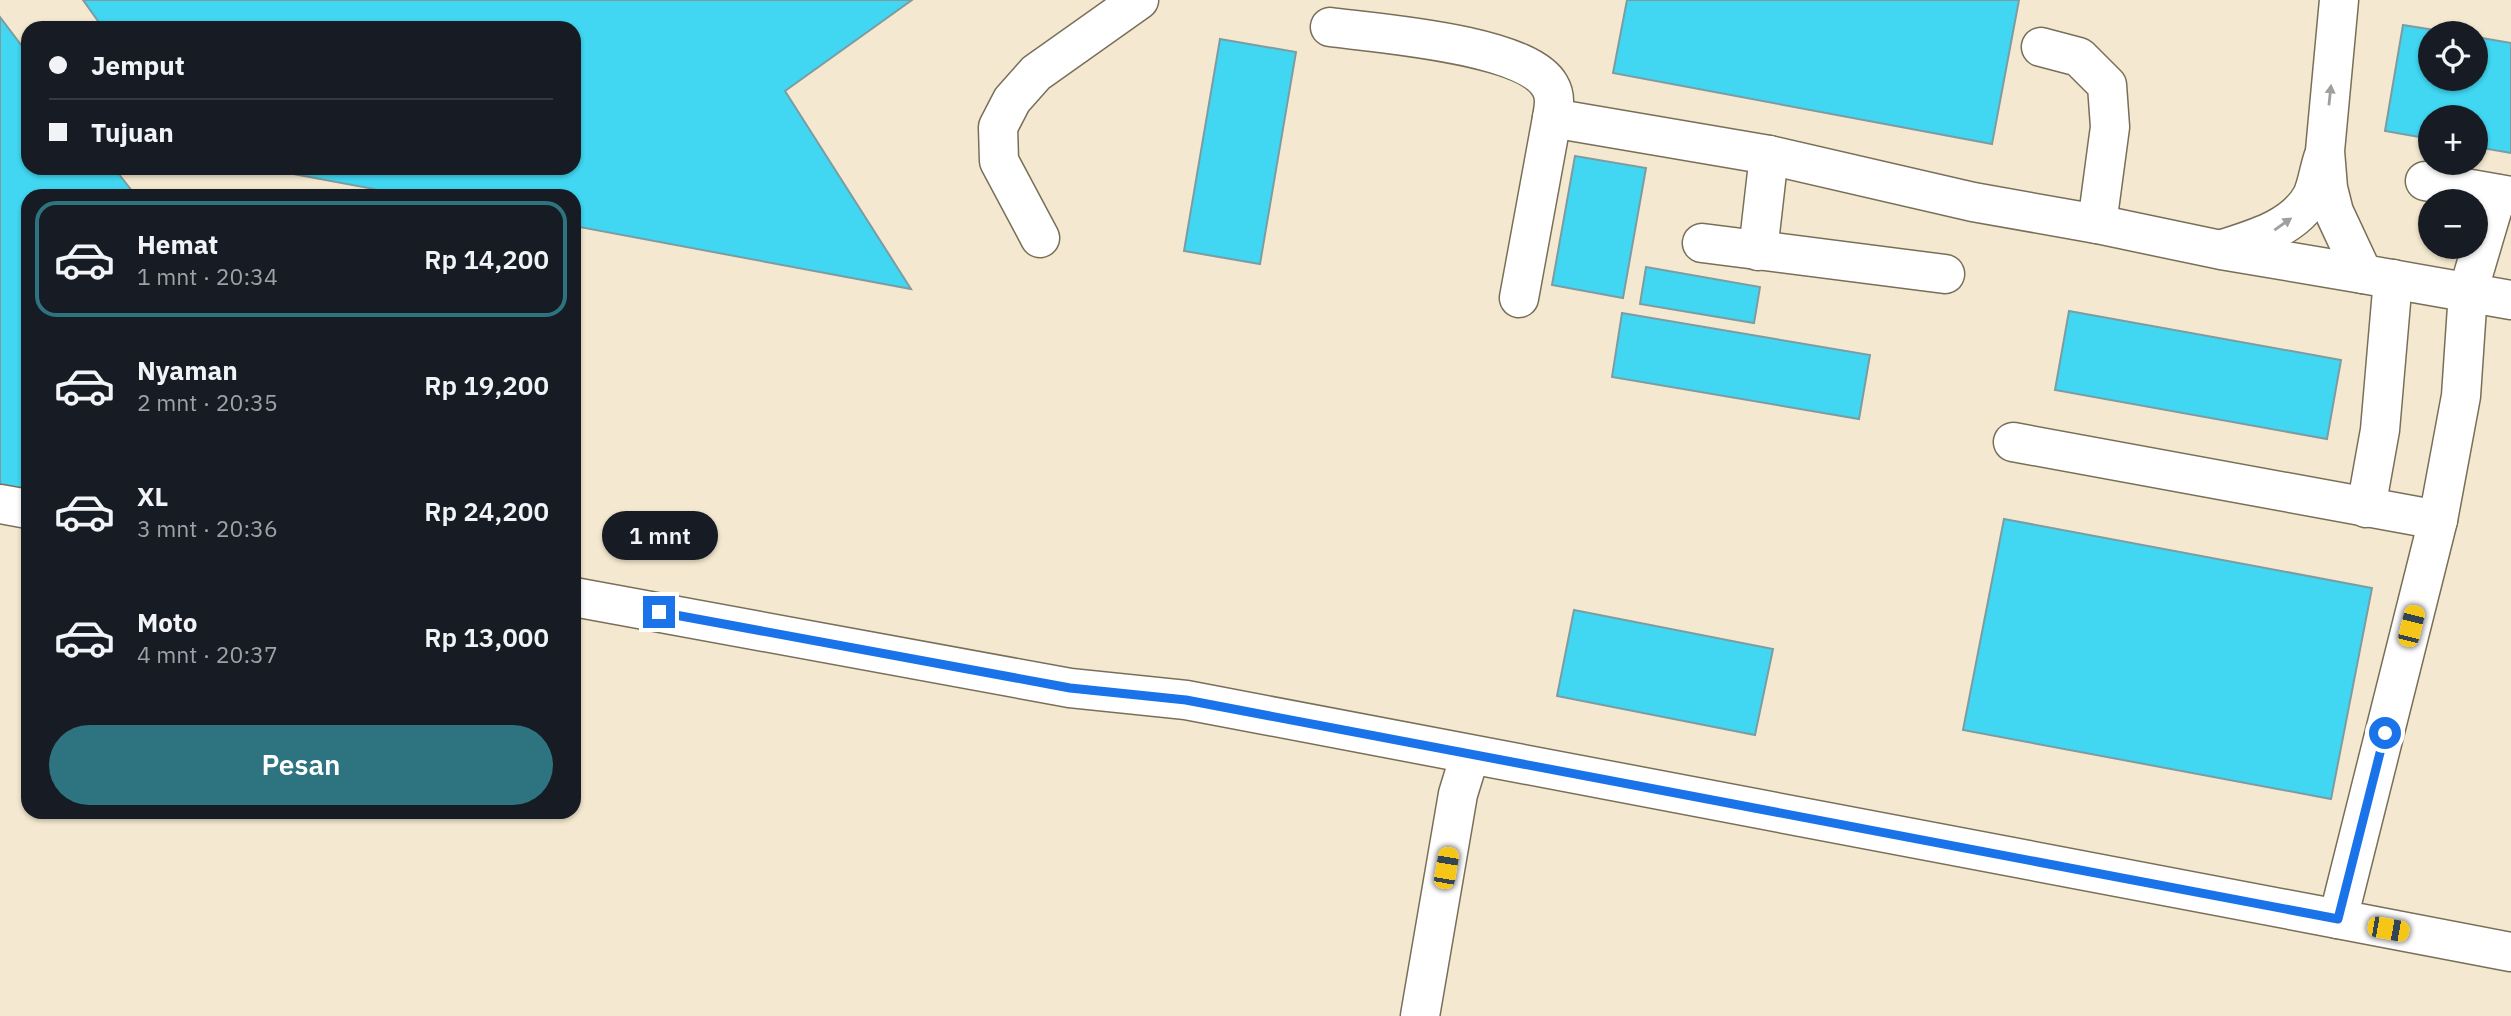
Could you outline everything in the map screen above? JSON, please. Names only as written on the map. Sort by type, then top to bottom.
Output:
[{"type":"lane","points":[[1040,238],[999,161],[998,127],[1013,100],[1035,73],[1139,0]]},
{"type":"lane","points":[[2339,0],[2325,151],[2328,188],[2334,212],[2378,277],[2380,430],[2366,508]]},
{"type":"lane","points":[[1330,27],[1441,42],[1513,59],[1534,70],[1550,85],[1555,100],[1519,299]]},
{"type":"lane","points":[[2041,47],[2079,57],[2107,85],[2110,127],[2097,224]]},
{"type":"lane","points":[[1552,118],[1769,155],[1973,202],[2221,250],[2511,300]]},
{"type":"lane","points":[[2221,250],[2266,235],[2291,219],[2312,196],[2325,151]]},
{"type":"lane","points":[[1758,251],[1769,155]]},
{"type":"lane","points":[[2338,919],[2438,520],[2461,396],[2468,292],[2504,195],[2425,181]]},
{"type":"lane","points":[[1702,243],[1945,274]]},
{"type":"lane","points":[[2013,442],[2438,520]]},
{"type":"lane","points":[[0,504],[21,508]]},
{"type":"lane","points":[[581,598],[1070,688],[1186,700],[2511,952]]},
{"type":"lane","points":[[1420,1016],[1458,794],[1470,755]]},
{"type":"building","points":[[83,0],[912,0],[785,91],[911,289],[581,227],[581,189],[374,189],[299,175],[581,175],[581,21],[98,21]]},
{"type":"building","points":[[1627,0],[2019,0],[1992,144],[1613,73]]},
{"type":"building","points":[[0,17],[21,45],[21,175],[120,175],[130,189],[21,189],[21,500],[0,496]]},
{"type":"building","points":[[2403,25],[2418,27],[2418,91],[2488,91],[2488,39],[2511,43],[2511,153],[2488,149],[2488,105],[2418,105],[2418,137],[2385,131]]},
{"type":"building","points":[[1220,39],[1296,52],[1260,264],[1184,251]]},
{"type":"building","points":[[1575,156],[1646,168],[1623,298],[1552,285]]},
{"type":"building","points":[[1646,267],[1760,287],[1754,323],[1640,304]]},
{"type":"building","points":[[2069,311],[2341,360],[2327,439],[2055,390]]},
{"type":"building","points":[[1622,313],[1870,355],[1859,419],[1612,377]]},
{"type":"building","points":[[2004,519],[2372,588],[2331,799],[1963,730]]},
{"type":"building","points":[[1574,610],[1773,649],[1755,735],[1557,696]]},
{"type":"route","points":[[659,612],[1070,688],[1186,700],[2338,919],[2385,733]]}]
